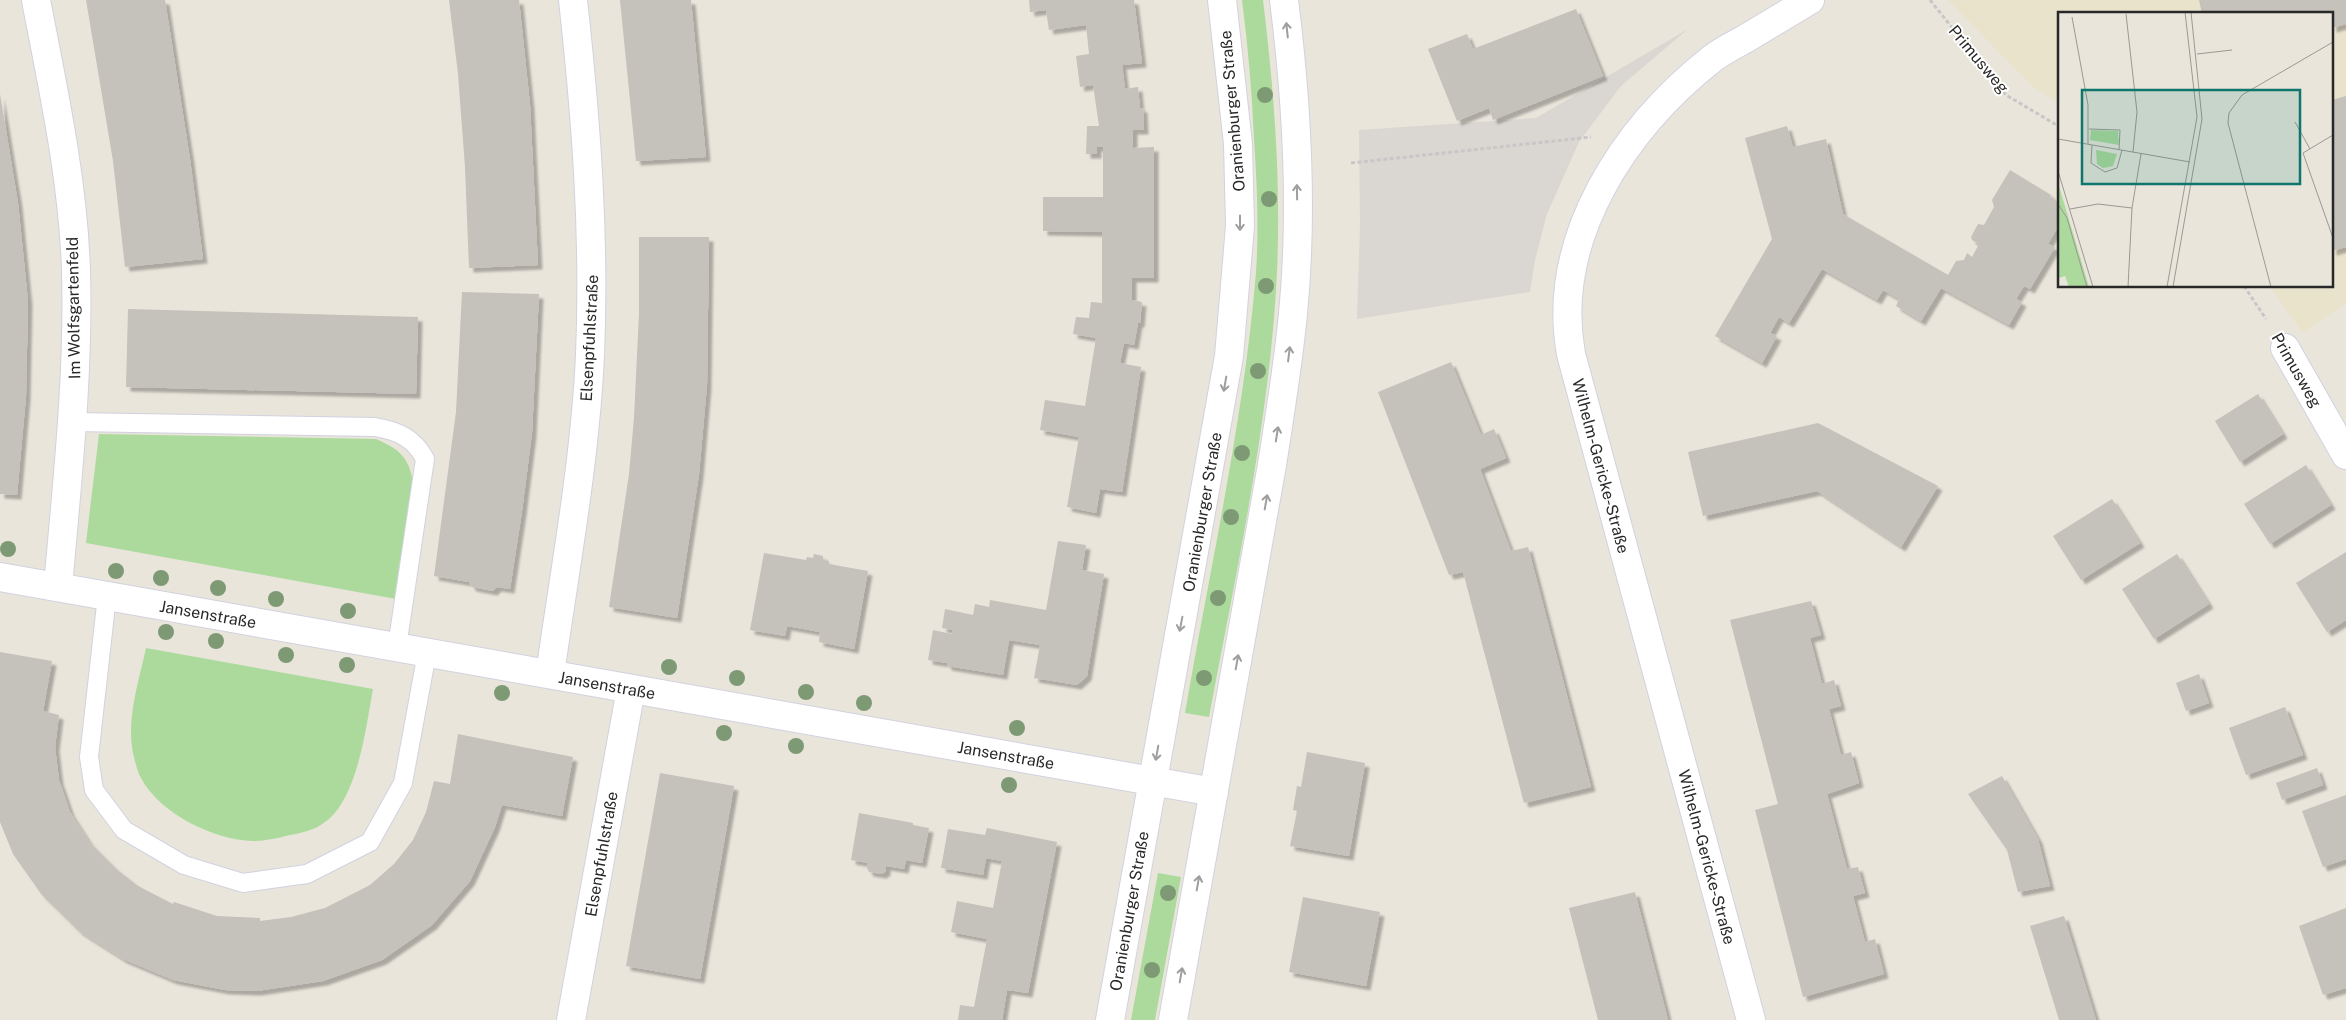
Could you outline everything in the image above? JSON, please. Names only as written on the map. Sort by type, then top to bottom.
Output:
[{"type":"street","name":"Im Wolfsgartenfeld","points":[[36,0],[67,163],[76,269],[73,422],[58,588]]},
{"type":"street","name":"Elsenpfuhlstraße","points":[[550,674],[578,487],[590,356],[592,239],[582,80],[573,0]]},
{"type":"street","name":"Oranienburger Straße","points":[[1110,1020],[1230,356],[1240,226],[1238,144],[1222,0]]},
{"type":"street","points":[[1173,1020],[1272,465],[1284,390],[1293,313],[1297,224],[1296,137],[1284,0]]},
{"type":"street","name":"Wilhelm-Gericke-Straße","points":[[1751,1020],[1571,354],[1568,338],[1569,284],[1576,250],[1586,221],[1606,179],[1632,138],[1673,92],[1714,57],[1810,0]]},
{"type":"street","name":"Primusweg","points":[[2285,348],[2346,455]]},
{"type":"street","name":"Jansenstraße","points":[[0,578],[1214,792]]},
{"type":"street","name":"Elsenpfuhlstraße","points":[[571,1020],[631,689]]},
{"type":"lane","points":[[73,422],[376,427],[394,430],[408,437],[419,447],[425,459],[397,648]]},
{"type":"lane","points":[[107,596],[88,757],[94,790],[124,830],[184,865],[244,883],[307,874],[370,842],[403,782],[427,653]]},
{"type":"path","name":"Primusweg","points":[[1930,0],[2006,95],[2058,126]]},
{"type":"path","points":[[1351,162],[1595,137]]},
{"type":"path","name":"Primusweg","points":[[2245,288],[2285,348]]},
{"type":"shaded area","points":[[1948,0],[2346,0],[2346,303],[2303,333],[2270,288],[2334,288],[2334,12],[2058,12],[2058,103],[2032,86]]},
{"type":"shaded area","points":[[1688,29],[1621,86],[1579,142],[1547,214],[1535,260],[1530,292],[1357,319],[1360,224],[1359,130],[1536,118]]},
{"type":"green space","points":[[1242,0],[1263,0],[1276,136],[1277,272],[1273,327],[1260,439],[1241,552],[1209,717],[1185,713],[1235,438],[1251,327],[1257,255],[1253,122]]},
{"type":"green space","points":[[99,434],[376,439],[391,446],[405,459],[413,481],[396,599],[86,543]]},
{"type":"green space","points":[[146,648],[373,689],[359,761],[353,780],[336,811],[321,825],[308,831],[253,841],[222,836],[205,830],[190,823],[161,803],[150,791],[140,775],[136,766],[131,740],[134,700]]},
{"type":"green space","points":[[1158,873],[1181,877],[1155,1020],[1131,1020]]},
{"type":"building","points":[[86,0],[165,0],[190,159],[203,259],[125,267],[113,161]]},
{"type":"building","points":[[449,0],[519,0],[530,105],[538,265],[469,268],[465,167],[458,74]]},
{"type":"building","points":[[620,0],[691,0],[706,157],[636,161]]},
{"type":"building","points":[[1029,0],[1134,0],[1142,63],[1122,65],[1125,89],[1138,87],[1140,108],[1143,108],[1144,130],[1133,130],[1133,148],[1154,147],[1154,278],[1132,278],[1132,300],[1142,302],[1140,323],[1138,323],[1134,345],[1124,343],[1120,363],[1141,367],[1122,492],[1100,489],[1096,513],[1067,507],[1079,437],[1040,430],[1045,400],[1085,406],[1096,338],[1073,334],[1076,317],[1089,318],[1091,302],[1102,303],[1102,232],[1043,231],[1043,197],[1103,197],[1103,147],[1097,147],[1097,154],[1086,154],[1087,126],[1099,126],[1093,85],[1080,87],[1076,56],[1089,54],[1086,25],[1049,30],[1046,10],[1030,12]]},
{"type":"building","points":[[2199,0],[2346,0],[2346,24],[2334,27],[2334,12],[2202,12]]},
{"type":"building","points":[[1576,9],[1603,76],[1493,120],[1489,108],[1457,121],[1428,49],[1467,34],[1473,49]]},
{"type":"building","points":[[0,94],[18,203],[28,301],[26,396],[17,495],[0,494]]},
{"type":"building","points":[[2346,96],[2346,247],[2334,250],[2334,99]]},
{"type":"building","points":[[1787,126],[1793,147],[1826,139],[1843,214],[1948,275],[1956,261],[1964,260],[1967,253],[1972,257],[1979,244],[1972,240],[1971,237],[1978,224],[1984,225],[1994,207],[1992,200],[2010,170],[2051,195],[2050,197],[2058,202],[2058,231],[2056,230],[2048,244],[2055,247],[2030,289],[2024,286],[2016,299],[2022,302],[2009,325],[1941,288],[1921,321],[1896,306],[1899,299],[1883,290],[1877,300],[1822,269],[1789,323],[1779,317],[1770,333],[1777,336],[1762,363],[1715,336],[1772,239],[1745,138]]},
{"type":"building","points":[[639,237],[709,237],[707,385],[699,474],[677,618],[609,607],[629,474],[634,418],[639,313]]},
{"type":"building","points":[[462,292],[539,294],[532,433],[510,589],[497,587],[493,591],[472,587],[469,582],[434,576],[456,412]]},
{"type":"building","points":[[128,309],[418,317],[416,394],[126,387]]},
{"type":"building","points":[[1451,362],[1481,435],[1494,429],[1506,458],[1480,469],[1511,551],[1528,547],[1591,787],[1524,803],[1463,572],[1449,575],[1378,392]]},
{"type":"building","points":[[2258,394],[2283,434],[2240,462],[2215,421]]},
{"type":"building","points":[[1818,423],[1938,486],[1901,547],[1817,491],[1703,516],[1688,452]]},
{"type":"building","points":[[2306,465],[2331,505],[2270,544],[2244,504]]},
{"type":"building","points":[[2112,499],[2140,543],[2081,580],[2053,536]]},
{"type":"building","points":[[1058,541],[1086,545],[1082,570],[1104,574],[1087,676],[1077,685],[1034,678],[1040,645],[1009,640],[1003,675],[947,666],[947,663],[928,660],[933,630],[952,634],[953,630],[942,628],[945,609],[973,615],[975,604],[989,607],[990,600],[1046,610]]},
{"type":"building","points":[[2346,552],[2346,620],[2327,632],[2296,583]]},
{"type":"building","points":[[764,553],[806,560],[807,557],[813,558],[814,554],[823,556],[823,560],[829,561],[829,564],[868,571],[854,649],[819,642],[820,632],[787,626],[785,636],[750,630]]},
{"type":"building","points":[[2177,554],[2209,604],[2154,639],[2122,589]]},
{"type":"building","points":[[1811,601],[1821,635],[1810,638],[1822,684],[1834,680],[1841,706],[1829,709],[1841,755],[1851,752],[1859,783],[1827,794],[1847,869],[1858,867],[1865,893],[1853,896],[1865,942],[1875,939],[1884,974],[1803,997],[1755,810],[1778,804],[1730,620]]},
{"type":"building","points":[[0,652],[52,661],[43,711],[59,715],[55,747],[59,780],[70,812],[89,842],[115,868],[138,886],[173,904],[174,902],[217,916],[260,918],[260,921],[291,917],[325,908],[370,885],[394,864],[413,840],[426,812],[434,781],[450,784],[458,734],[573,757],[562,816],[502,805],[495,827],[470,881],[432,925],[382,960],[323,981],[257,991],[225,990],[173,980],[123,959],[79,931],[42,895],[13,854],[0,822]]},
{"type":"building","points":[[2199,674],[2209,703],[2186,711],[2176,683]]},
{"type":"building","points":[[2285,707],[2303,755],[2246,775],[2229,728]]},
{"type":"building","points":[[1307,752],[1365,763],[1349,856],[1290,846],[1297,811],[1293,810],[1297,786],[1301,787]]},
{"type":"building","points":[[2317,768],[2323,785],[2282,800],[2276,783]]},
{"type":"building","points":[[660,773],[734,786],[700,979],[626,966]]},
{"type":"building","points":[[2002,776],[2038,839],[2050,886],[2018,892],[2007,850],[1968,794]]},
{"type":"building","points":[[2346,795],[2346,859],[2323,867],[2302,811]]},
{"type":"building","points":[[859,813],[913,823],[913,825],[929,828],[922,863],[906,860],[904,869],[886,866],[886,871],[882,874],[869,872],[867,868],[868,863],[851,860]]},
{"type":"building","points":[[987,828],[1057,842],[1028,993],[1007,990],[1002,1020],[958,1020],[960,1005],[974,1007],[987,939],[951,932],[957,901],[993,908],[1002,861],[986,858],[983,875],[941,868],[948,829],[985,835]]},
{"type":"building","points":[[1635,892],[1668,1020],[1598,1020],[1569,908]]},
{"type":"building","points":[[1303,897],[1380,912],[1366,986],[1289,972]]},
{"type":"building","points":[[2346,908],[2346,988],[2323,995],[2299,926]]},
{"type":"building","points":[[2064,916],[2096,1020],[2059,1020],[2030,926]]}]
